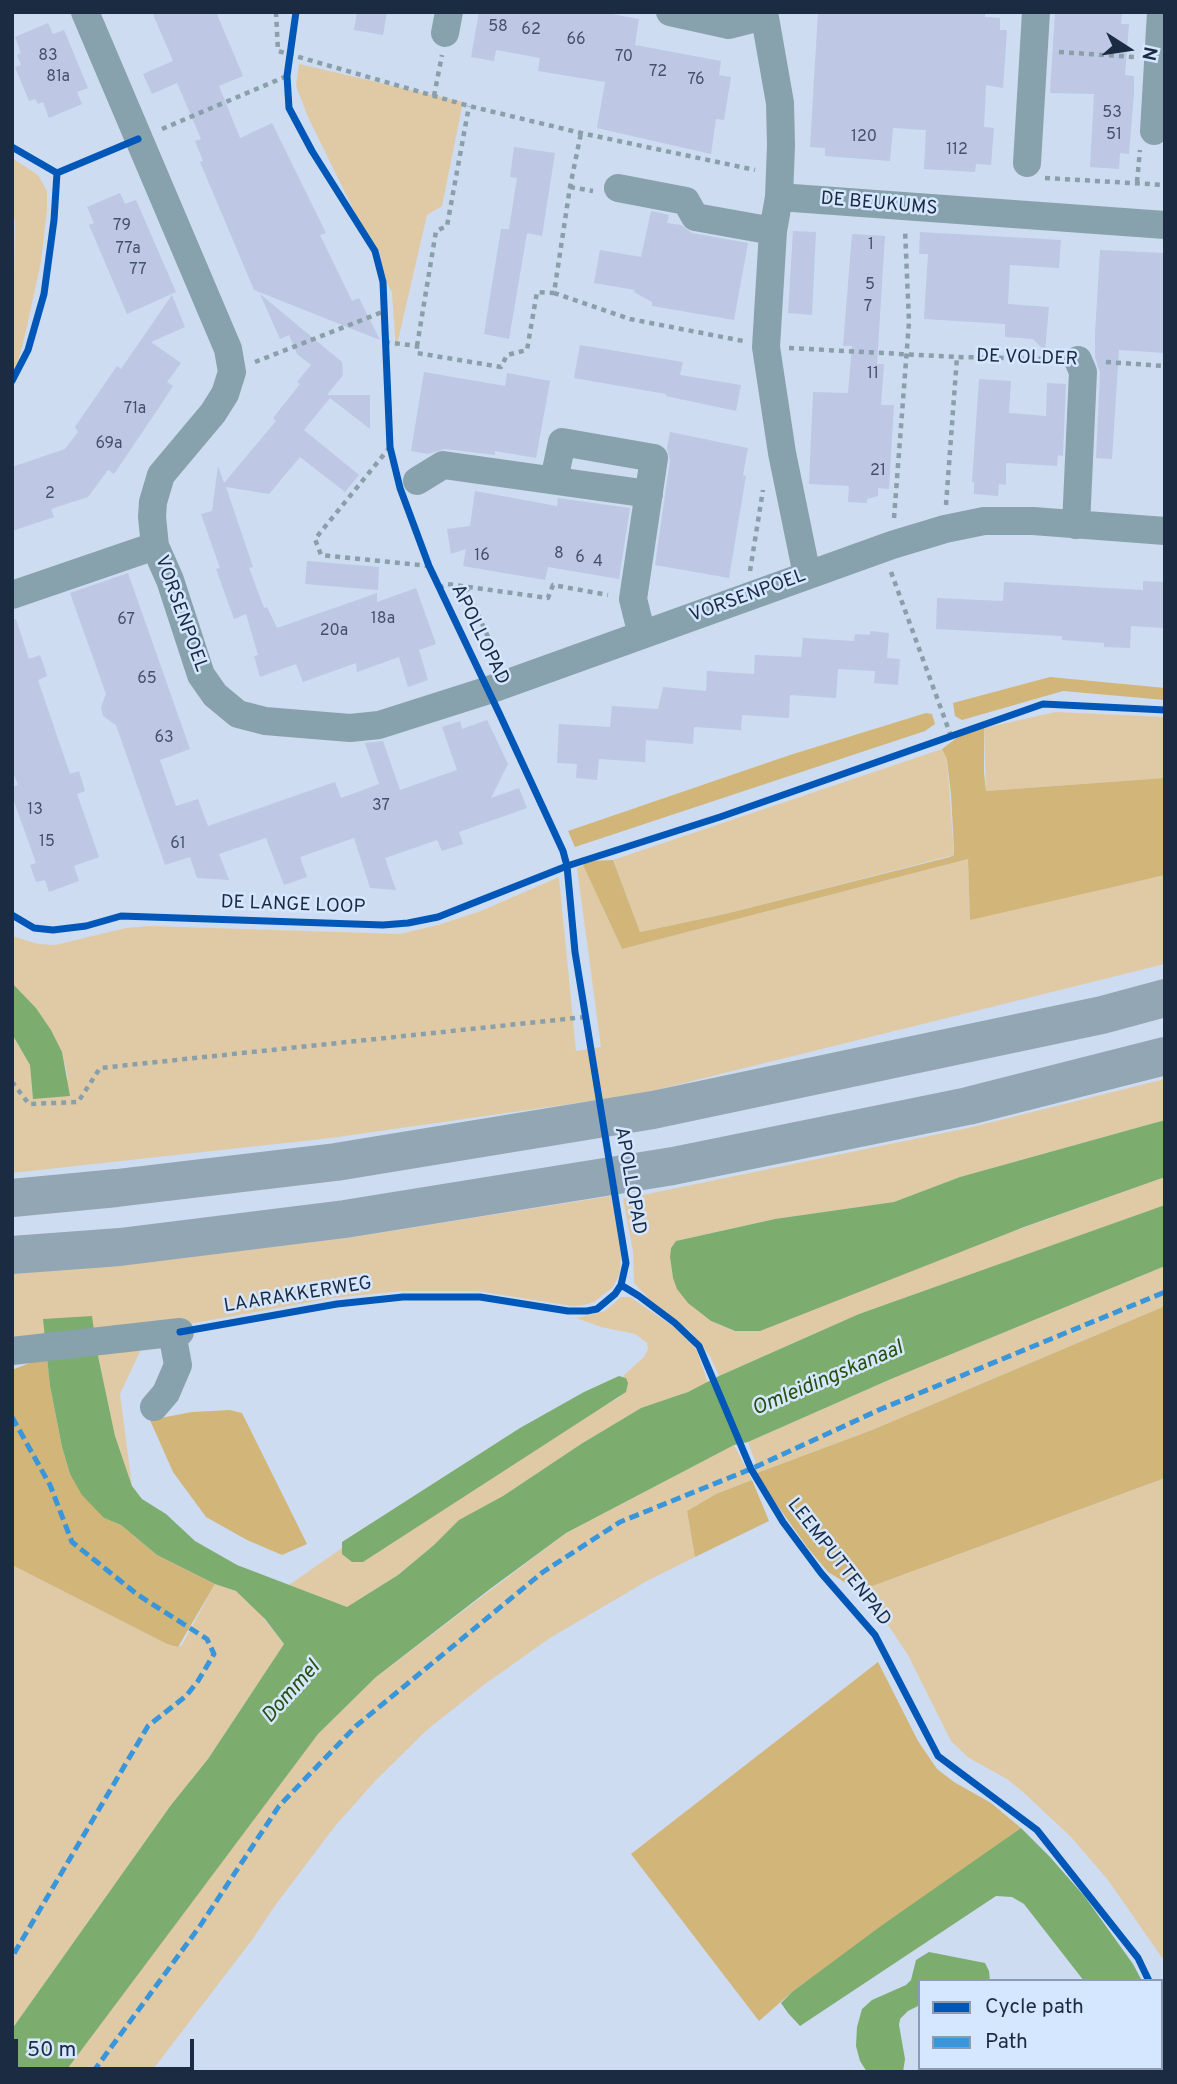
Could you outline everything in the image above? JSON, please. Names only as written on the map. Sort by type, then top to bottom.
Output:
[{"type":"highway","points":[[12,1198],[336,1162],[653,1110],[1102,1015],[1165,998]]},
{"type":"highway","points":[[12,1255],[120,1247],[345,1219],[673,1166],[968,1105],[1165,1056]]},
{"type":"street","points":[[85,12],[221,329],[232,372]]},
{"type":"street","points":[[670,12],[729,25],[764,14],[780,103],[781,145],[766,346],[782,453],[807,575]]},
{"type":"street","points":[[1027,163],[1037,12]]},
{"type":"street","points":[[1154,131],[1161,12]]},
{"type":"street","name":"DE BEUKUMS","points":[[779,186],[904,208],[1165,225]]},
{"type":"street","points":[[618,188],[686,201],[695,217],[774,231]]},
{"type":"street","points":[[1076,524],[1083,372],[1078,360]]},
{"type":"street","name":"VORSENPOEL","points":[[232,372],[225,394],[213,413],[161,475],[153,502],[155,545],[170,580],[201,675],[215,695],[238,714],[265,721],[339,727],[379,725],[508,683],[892,545],[945,529],[984,521],[1165,531]]},
{"type":"street","points":[[554,481],[562,442],[654,458],[633,599],[642,635]]},
{"type":"street","points":[[417,481],[443,465],[649,495]]},
{"type":"street","points":[[12,595],[155,545]]},
{"type":"street","points":[[12,1351],[176,1332],[178,1365],[166,1393],[154,1407]]},
{"type":"path","points":[[276,12],[278,51],[469,106],[779,186]]},
{"type":"path","points":[[435,96],[447,23]]},
{"type":"path","points":[[287,87],[291,44]]},
{"type":"path","points":[[1034,51],[1158,58]]},
{"type":"path","points":[[138,139],[287,76]]},
{"type":"path","points":[[469,106],[447,226],[436,231],[417,353],[501,367],[506,355],[527,350],[537,292],[554,293],[630,319],[766,346],[957,357]]},
{"type":"path","points":[[554,293],[581,133]]},
{"type":"path","points":[[1027,163],[1041,164],[1045,178],[1165,185]]},
{"type":"path","points":[[904,208],[909,322],[892,545],[895,564],[889,566],[951,736]]},
{"type":"path","points":[[384,301],[385,321]]},
{"type":"path","points":[[232,372],[385,311]]},
{"type":"path","points":[[385,332],[386,355]]},
{"type":"path","points":[[385,342],[416,346]]},
{"type":"path","points":[[389,433],[392,457]]},
{"type":"path","points":[[390,447],[315,539],[321,555],[429,566]]},
{"type":"path","points":[[754,595],[749,568],[766,468],[782,453]]},
{"type":"path","points":[[439,588],[447,584],[548,598],[553,585],[633,599]]},
{"type":"path","points":[[466,586],[508,683]]},
{"type":"path","points":[[938,740],[964,731]]},
{"type":"path","points":[[583,1004],[586,1028]]},
{"type":"path","points":[[12,1082],[29,1104],[78,1102],[100,1068],[585,1017]]},
{"type":"shaded area","points":[[299,64],[463,102],[442,206],[427,215],[396,349],[392,293],[385,278],[379,251],[360,223],[308,117],[296,86]]},
{"type":"shaded area","points":[[12,158],[38,175],[47,191],[47,210],[41,262],[18,362],[12,372],[15,221],[12,213]]},
{"type":"shaded area","points":[[1050,677],[1165,688],[1165,700],[1063,691],[962,720],[955,716],[953,703]]},
{"type":"shaded area","points":[[1056,712],[1165,717],[1165,778],[986,791],[984,728]]},
{"type":"shaded area","points":[[926,713],[932,714],[935,724],[925,731],[575,847],[568,831],[790,755]]},
{"type":"shaded area","points":[[984,728],[986,791],[1165,778],[1165,875],[970,920],[968,859],[622,949],[583,865],[588,861],[613,860],[640,932],[725,914],[950,857],[954,855],[951,794],[947,759],[942,749],[958,737]]},
{"type":"shaded area","points":[[942,749],[947,758],[954,855],[725,914],[640,932],[613,860]]},
{"type":"shaded area","points":[[968,859],[970,919],[1165,875],[1165,964],[640,1094],[331,1138],[12,1173],[12,1034],[30,1065],[33,1098],[68,1079],[62,1052],[51,1030],[36,1008],[12,983],[12,936],[38,944],[55,945],[126,928],[151,926],[400,934],[481,911],[559,877],[576,1051],[601,1047],[577,868],[583,865],[622,949]]},
{"type":"shaded area","points":[[1165,1079],[1165,1120],[960,1177],[894,1202],[775,1219],[676,1241],[671,1248],[670,1257],[673,1278],[711,1321],[734,1331],[1165,1177],[1165,1205],[1158,1208],[859,1314],[719,1376],[710,1356],[691,1332],[649,1299],[634,1283],[633,1252],[623,1199],[968,1128]]},
{"type":"shaded area","points":[[611,1196],[621,1252],[620,1273],[613,1287],[594,1302],[584,1305],[572,1306],[477,1291],[402,1291],[333,1298],[161,1329],[95,1330],[44,1319],[45,1336],[12,1342],[12,1274],[123,1265],[353,1237]]},
{"type":"shaded area","points":[[1165,1266],[1165,1306],[872,1430],[757,1473],[748,1442],[891,1379]]},
{"type":"shaded area","points":[[621,1297],[630,1297],[686,1338],[696,1349],[708,1383],[641,1408],[581,1444],[503,1496],[459,1521],[398,1575],[347,1607],[289,1585],[342,1548],[342,1554],[620,1397],[626,1378],[623,1376],[644,1357],[648,1349],[647,1343],[635,1334],[601,1327],[576,1318],[605,1311]]},
{"type":"shaded area","points":[[1165,1306],[1165,1478],[859,1591],[828,1572],[807,1547],[757,1473],[872,1430]]},
{"type":"shaded area","points":[[144,1343],[120,1394],[132,1486],[115,1436],[97,1351]]},
{"type":"shaded area","points":[[47,1356],[50,1386],[70,1474],[104,1518],[121,1525],[157,1555],[215,1584],[178,1647],[167,1644],[12,1565],[12,1370]]},
{"type":"shaded area","points":[[230,1410],[242,1413],[307,1544],[282,1555],[247,1540],[206,1517],[173,1472],[150,1420],[192,1412]]},
{"type":"shaded area","points":[[734,1445],[752,1480],[716,1494],[687,1511],[695,1557],[647,1581],[550,1638],[428,1729],[376,1780],[335,1826],[151,2072],[65,2072],[292,1766],[318,1734],[376,1677],[566,1533]]},
{"type":"shaded area","points":[[1165,1478],[1165,1962],[1108,1880],[1071,1837],[1007,1779],[969,1758],[951,1741],[908,1655],[882,1616],[859,1591]]},
{"type":"shaded area","points":[[752,1480],[769,1521],[695,1557],[687,1511],[716,1494]]},
{"type":"shaded area","points":[[12,1565],[167,1644],[178,1647],[182,1645],[215,1584],[236,1591],[253,1605],[284,1644],[208,1759],[171,1805],[12,2029]]},
{"type":"shaded area","points":[[878,1662],[918,1741],[937,1769],[991,1803],[1021,1828],[792,1992],[759,2021],[631,1854]]},
{"type":"water","points":[[12,983],[36,1008],[51,1030],[62,1052],[70,1096],[33,1099],[30,1065],[12,1034]]},
{"type":"water","points":[[1165,1120],[1165,1177],[1024,1227],[760,1331],[735,1331],[711,1321],[688,1303],[677,1289],[673,1278],[670,1257],[671,1248],[676,1241],[775,1219],[894,1202],[960,1177]]},
{"type":"water","points":[[1165,1205],[1165,1266],[891,1379],[748,1442],[734,1445],[566,1533],[490,1589],[376,1677],[318,1734],[65,2072],[12,2072],[12,2029],[171,1805],[208,1759],[284,1644],[265,1619],[236,1591],[215,1584],[157,1555],[121,1525],[104,1518],[82,1495],[70,1474],[62,1447],[50,1386],[43,1319],[92,1316],[115,1436],[132,1486],[142,1499],[166,1514],[195,1541],[237,1565],[347,1607],[398,1575],[459,1520],[503,1496],[641,1408],[688,1392],[859,1314]]},
{"type":"water","points":[[619,1376],[626,1378],[626,1392],[363,1562],[352,1562],[342,1554],[342,1542],[520,1428],[584,1392]]},
{"type":"water","points":[[1021,1828],[1085,1897],[1141,1979],[1082,1979],[1024,1904],[1012,1897],[996,1896],[800,2026],[781,2003],[881,1926]]},
{"type":"water","points":[[929,1952],[985,1963],[990,1979],[918,1979],[918,2006],[900,2019],[899,2025],[905,2059],[903,2072],[867,2072],[860,2061],[856,2046],[862,2009],[872,2000],[906,1985],[911,1980],[916,1960]]},
{"type":"building","points":[[152,12],[216,12],[243,76],[219,86],[240,138],[272,123],[326,233],[320,235],[352,301],[359,298],[380,340],[254,290],[200,162],[203,161],[195,141],[201,139],[177,83],[152,94],[143,74],[173,61]]},
{"type":"building","points":[[357,12],[387,12],[383,35],[354,30]]},
{"type":"building","points":[[479,12],[601,12],[639,19],[635,45],[721,61],[719,75],[731,77],[724,120],[716,119],[711,154],[597,128],[605,82],[538,71],[540,58],[496,50],[494,61],[471,57]]},
{"type":"building","points":[[818,12],[985,12],[985,17],[1000,18],[1000,30],[1007,30],[1003,88],[986,85],[984,127],[994,128],[991,165],[976,164],[975,172],[924,169],[926,130],[893,128],[890,161],[825,156],[825,148],[810,147]]},
{"type":"building","points":[[1055,12],[1122,12],[1121,24],[1129,24],[1125,75],[1134,76],[1134,93],[1129,154],[1120,153],[1119,169],[1090,167],[1094,94],[1050,93]]},
{"type":"building","points":[[48,23],[53,34],[64,30],[88,88],[77,92],[82,104],[49,118],[43,102],[38,104],[35,99],[29,101],[15,67],[21,65],[17,55],[21,53],[15,37]]},
{"type":"building","points":[[514,147],[555,153],[542,236],[527,233],[509,339],[484,334],[501,229],[509,229],[517,178],[510,177]]},
{"type":"building","points":[[120,193],[125,204],[136,200],[176,292],[127,314],[89,225],[94,223],[87,207]]},
{"type":"building","points":[[651,211],[669,215],[667,223],[681,225],[692,233],[748,243],[734,320],[652,306],[652,302],[634,292],[635,290],[594,283],[600,250],[641,257]]},
{"type":"building","points":[[793,231],[816,232],[812,315],[788,313]]},
{"type":"building","points":[[920,232],[1061,240],[1059,268],[1010,265],[1008,304],[1049,307],[1045,351],[1033,339],[1005,337],[1005,324],[924,319],[928,254],[919,254]]},
{"type":"building","points":[[852,234],[885,236],[877,364],[884,364],[881,405],[894,405],[889,489],[878,488],[878,496],[867,499],[867,503],[848,502],[849,486],[809,484],[813,392],[848,393],[852,346],[843,346]]},
{"type":"building","points":[[1100,250],[1165,253],[1165,353],[1119,350],[1112,459],[1096,458],[1100,373],[1095,357],[1095,333]]},
{"type":"building","points":[[260,294],[342,362],[343,375],[327,395],[370,395],[370,429],[330,398],[304,430],[359,475],[345,492],[300,457],[269,494],[226,487],[253,567],[249,568],[264,608],[267,607],[277,628],[377,593],[377,602],[416,588],[436,644],[419,650],[428,680],[408,687],[399,657],[357,672],[356,663],[303,682],[296,664],[260,677],[254,656],[258,655],[246,614],[234,619],[216,569],[220,568],[201,514],[212,511],[218,466],[224,483],[276,421],[273,418],[300,384],[297,382],[311,365],[297,354],[289,335],[280,339]]},
{"type":"building","points":[[172,295],[185,327],[151,342],[181,363],[167,382],[173,386],[114,474],[108,470],[88,497],[51,509],[54,517],[12,531],[12,467],[65,449],[78,432],[75,427],[117,366],[121,369]]},
{"type":"building","points":[[580,345],[683,362],[680,375],[741,385],[736,411],[666,394],[574,378]]},
{"type":"building","points":[[424,372],[505,386],[507,373],[550,381],[536,458],[495,451],[495,455],[445,449],[428,454],[411,451]]},
{"type":"building","points":[[979,379],[1011,381],[1009,413],[1046,416],[1047,383],[1066,384],[1063,456],[1058,455],[1057,466],[1006,463],[1006,485],[999,484],[998,496],[974,494],[972,482]]},
{"type":"building","points":[[670,432],[748,448],[729,578],[655,565],[670,460],[667,448]]},
{"type":"building","points":[[475,491],[557,506],[558,498],[630,508],[619,579],[548,567],[545,580],[463,566],[466,549],[451,554],[447,529],[470,526]]},
{"type":"building","points":[[307,561],[379,567],[378,590],[305,584]]},
{"type":"building","points":[[128,573],[190,749],[160,760],[176,806],[198,799],[208,826],[335,782],[341,798],[379,784],[365,743],[383,741],[400,790],[457,770],[442,727],[460,721],[462,729],[487,720],[508,764],[491,798],[519,788],[527,808],[459,832],[463,844],[442,851],[437,840],[385,858],[396,890],[370,888],[354,838],[300,857],[307,877],[284,885],[266,838],[219,854],[229,880],[197,878],[190,857],[165,865],[116,725],[103,716],[101,707],[106,694],[70,593]]},
{"type":"building","points":[[1143,581],[1165,582],[1165,628],[1131,626],[1130,648],[1062,640],[1062,636],[936,629],[937,598],[1003,601],[1004,582],[1143,590]]},
{"type":"building","points":[[16,619],[29,659],[40,655],[44,666],[47,676],[38,680],[70,774],[79,771],[85,791],[77,794],[99,857],[74,866],[79,881],[49,892],[45,880],[36,882],[30,865],[36,863],[12,796],[12,787],[18,785],[12,769],[12,620]]},
{"type":"building","points":[[870,631],[889,633],[887,658],[900,659],[898,685],[874,683],[875,671],[838,669],[836,698],[790,695],[789,718],[742,715],[741,730],[694,727],[693,744],[646,740],[645,762],[599,759],[597,780],[576,778],[577,764],[557,763],[559,724],[610,727],[612,706],[658,709],[663,687],[706,691],[707,671],[754,674],[755,655],[801,657],[803,638],[854,641],[855,634],[870,635]]},
{"type":"marked path","points":[[93,2072],[200,1926],[279,1806],[356,1726],[543,1572],[620,1522],[751,1469],[881,1409],[1165,1292]]},
{"type":"marked path","points":[[12,1417],[50,1485],[72,1542],[138,1595],[207,1639],[214,1654],[186,1696],[148,1726],[12,1957]]},
{"type":"cycle path","name":"APOLLOPAD","points":[[180,1332],[337,1304],[403,1297],[480,1297],[568,1311],[587,1311],[597,1309],[615,1294],[621,1285],[626,1263],[575,952],[567,866],[563,851],[429,566],[400,488],[390,447],[383,282],[375,251],[312,151],[289,108],[287,76],[296,12]]},
{"type":"cycle path","points":[[57,173],[138,139]]},
{"type":"cycle path","points":[[12,147],[57,173],[44,294],[28,350],[12,381]]},
{"type":"cycle path","name":"DE LANGE LOOP","points":[[12,915],[34,928],[53,930],[86,926],[121,916],[383,925],[408,923],[438,917],[567,866],[720,817],[1043,704],[1165,710]]},
{"type":"cycle path","name":"LEEMPUTTENPAD","points":[[621,1285],[675,1323],[699,1346],[751,1469],[783,1522],[821,1573],[875,1635],[938,1756],[1037,1830],[1138,1958],[1148,1979]]},
{"type":"water label","name":"Omleidingskanaal","points":[[828,1380]]},
{"type":"water label","name":"Dommel","points":[[292,1693]]}]
